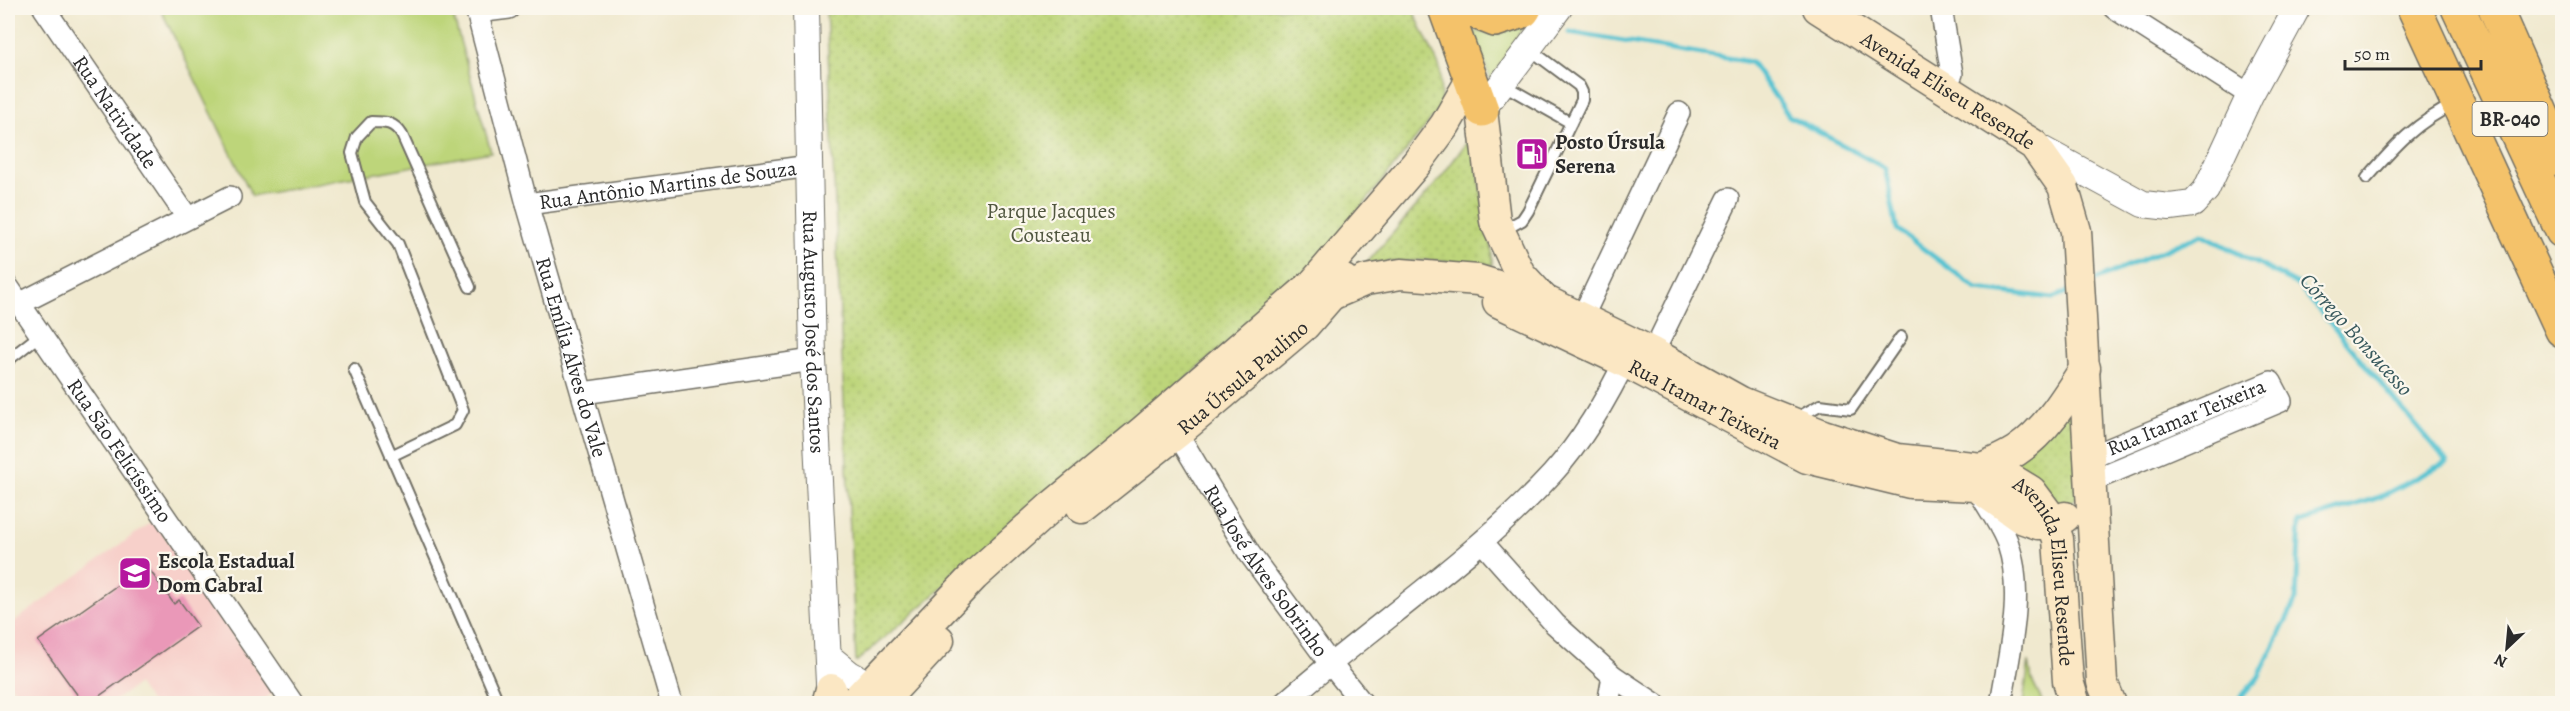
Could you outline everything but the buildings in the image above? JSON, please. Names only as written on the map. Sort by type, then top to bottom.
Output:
[{"type":"main road","points":[[1445,8],[1486,82],[1482,110]]},
{"type":"main road","points":[[1465,8],[1495,20],[1523,11],[1525,8]]},
{"type":"main road","name":"Avenida Eliseu Resende","points":[[1818,8],[1945,86],[2034,145],[2063,186],[2076,231],[2102,682],[2110,704]]},
{"type":"main road","points":[[2414,8],[2562,330]]},
{"type":"main road","name":"BR-040","points":[[2458,8],[2562,231]]},
{"type":"main road","name":"BR-040","points":[[2495,8],[2562,160]]},
{"type":"main road","name":"Rua Úrsula Paulino","points":[[861,698],[974,576],[1052,506],[1143,431],[1313,284],[1416,164],[1445,125],[1486,82]]},
{"type":"main road","name":"Rua Úrsula Paulino","points":[[861,698],[978,599],[1037,543],[1177,433],[1305,325],[1482,110]]},
{"type":"main road","name":"Rua Itamar Teixeira","points":[[1482,110],[1495,221],[1520,274],[1544,300]]},
{"type":"main road","name":"Rua Itamar Teixeira","points":[[1331,295],[1365,280],[1401,274],[1478,280],[1544,300],[1582,318],[1807,458],[1910,483],[1974,474]]},
{"type":"main road","name":"Rua Itamar Teixeira","points":[[1447,277],[1637,353],[1741,402],[1790,422],[1897,459],[1974,474]]},
{"type":"main road","name":"Avenida Eliseu Resende","points":[[1974,474],[2017,450],[2043,427],[2062,404],[2085,368]]},
{"type":"main road","name":"Avenida Eliseu Resende","points":[[1974,474],[2008,477],[2031,491],[2049,515],[2060,548],[2068,681],[2075,704]]},
{"type":"main road","name":"Rua Itamar Teixeira","points":[[2052,524],[2069,515],[2091,478]]},
{"type":"street","name":"Rua Natividade","points":[[44,8],[187,217]]},
{"type":"street","points":[[476,10],[509,8]]},
{"type":"street","name":"Rua Augusto José dos Santos","points":[[806,8],[813,360],[828,656],[861,698]]},
{"type":"street","name":"Rua Úrsula Paulino","points":[[1486,82],[1528,48],[1560,8]]},
{"type":"street","points":[[1941,8],[1952,74],[1945,86]]},
{"type":"street","points":[[2114,8],[2250,95]]},
{"type":"street","points":[[2034,145],[2143,204],[2170,207],[2193,204],[2206,190],[2250,95],[2297,8]]},
{"type":"street","name":"Rua Emília Alves do Vale","points":[[476,10],[527,204],[672,704]]},
{"type":"street","points":[[1582,318],[1679,113]]},
{"type":"street","name":"Rua Antônio Martins de Souza","points":[[527,204],[810,166]]},
{"type":"street","points":[[13,295],[230,197]]},
{"type":"street","points":[[1282,704],[1329,662],[1483,543],[1553,472],[1587,427],[1637,353],[1728,199]]},
{"type":"street","name":"Rua São Felicíssimo","points":[[13,295],[293,704]]},
{"type":"street","points":[[583,393],[813,360]]},
{"type":"street","name":"Rua Itamar Teixeira","points":[[2271,382],[2281,401],[2091,478],[2271,382]]},
{"type":"street","name":"Rua José Alves Sobrinho","points":[[1177,433],[1249,553],[1329,662],[1363,704]]},
{"type":"street","points":[[1974,474],[2007,541],[2014,578],[2013,624],[2001,704]]},
{"type":"street","points":[[1483,543],[1555,624],[1612,676],[1655,704]]},
{"type":"street","points":[[828,656],[861,698]]},
{"type":"street","points":[[1608,704],[1612,676]]},
{"type":"lane","points":[[1499,232],[1522,220],[1582,100],[1579,86],[1528,48]]},
{"type":"lane","points":[[1486,82],[1571,123]]},
{"type":"lane","points":[[2367,178],[2409,132],[2435,113],[2458,102]]},
{"type":"lane","points":[[392,456],[454,425],[463,410],[398,244],[364,202],[352,153],[357,137],[371,122],[387,122],[397,128],[402,135],[470,287]]},
{"type":"lane","points":[[8,360],[40,335]]},
{"type":"lane","points":[[1790,422],[1820,405],[1851,409],[1861,391],[1901,337]]},
{"type":"lane","points":[[354,369],[499,704]]},
{"type":"shaded area","name":"Escola Estadual Dom Cabral","points":[[154,520],[273,693],[258,703],[151,703],[138,684],[111,703],[27,703],[8,682],[8,626]]},
{"type":"green space","points":[[160,8],[451,8],[491,152],[252,196]]},
{"type":"green space","name":"Parque Jacques Cousteau","points":[[826,8],[1412,8],[1440,68],[1441,107],[1310,272],[856,662]]},
{"type":"green space","points":[[1525,24],[1491,81],[1473,31],[1498,34]]},
{"type":"green space","points":[[1472,135],[1492,251],[1492,265],[1430,260],[1367,263],[1439,180]]},
{"type":"green space","points":[[2074,405],[2079,495],[2070,503],[2055,509],[2006,462]]},
{"type":"green space","points":[[2029,662],[2032,680],[2043,703],[2023,703]]},
{"type":"waterway","name":"Córrego Bonsucesso","points":[[1569,32],[1751,62],[1789,116],[1885,168],[1897,229],[1977,289],[2053,298],[2071,290]]},
{"type":"waterway","name":"Córrego Bonsucesso","points":[[2088,283],[2202,234],[2298,285],[2447,462],[2380,497],[2300,522],[2296,600],[2258,678],[2235,704]]},
{"type":"place","name":"Posto Úrsula Serena","points":[[1532,154]]},
{"type":"place","name":"Escola Estadual Dom Cabral","points":[[135,573]]}]
